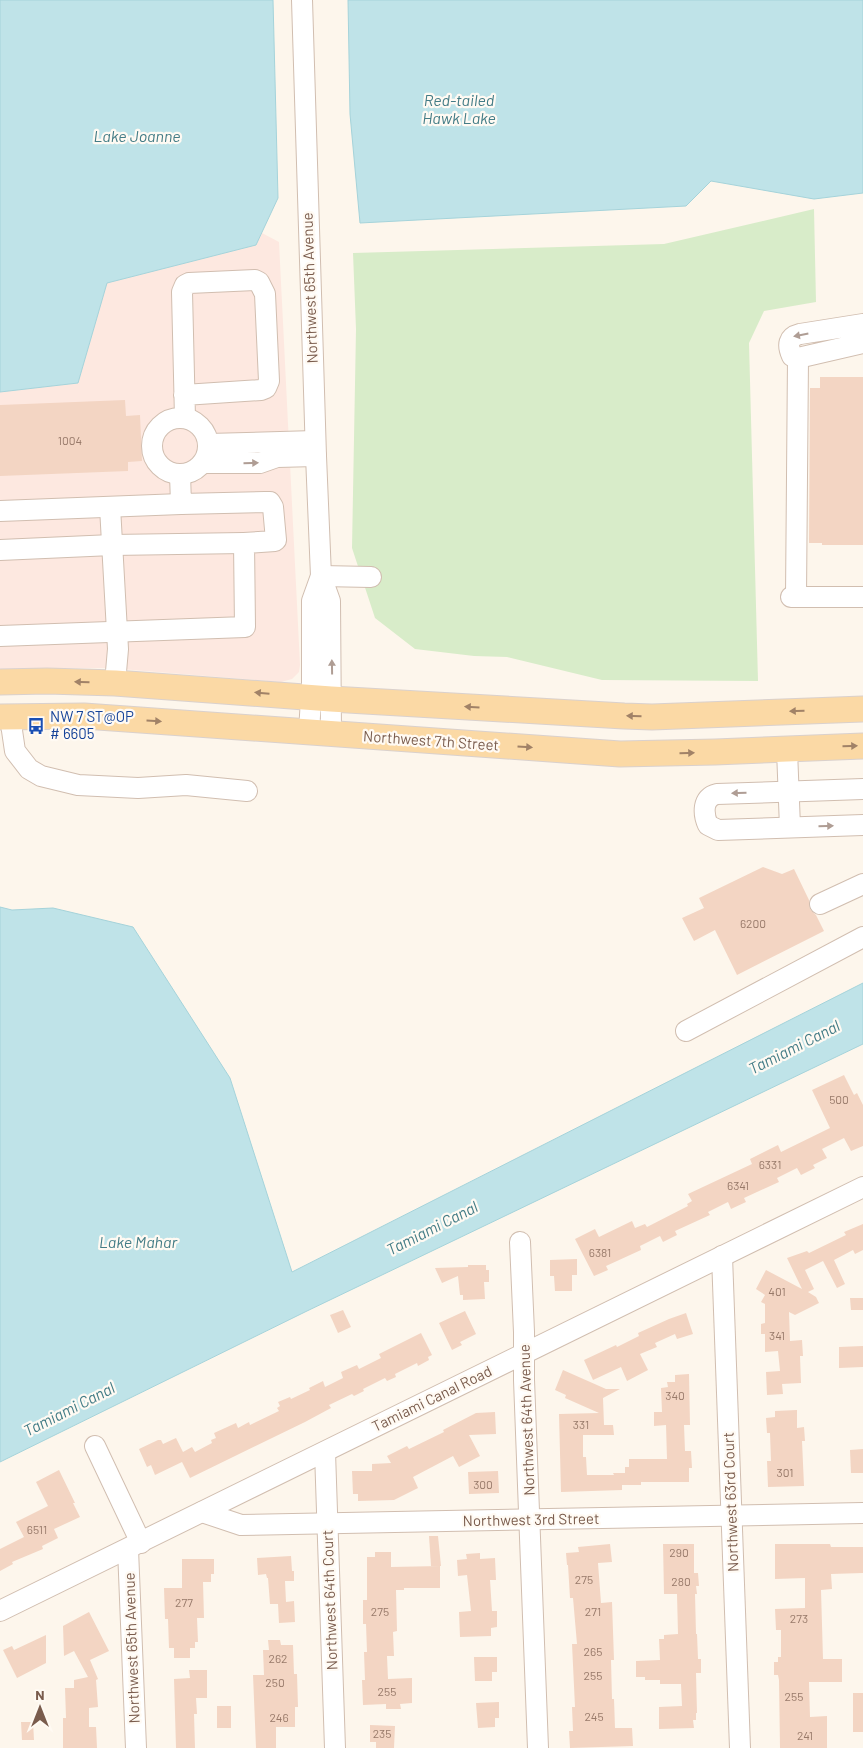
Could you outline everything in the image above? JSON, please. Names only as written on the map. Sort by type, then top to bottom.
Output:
[{"type":"main road","points":[[0,682],[115,683],[321,698],[652,717],[863,709]]},
{"type":"main road","name":"Northwest 7th Street","points":[[5,717],[84,716],[620,754],[863,746]]},
{"type":"street","name":"Northwest 65th Avenue","points":[[302,0],[315,449],[321,576],[312,601],[321,698],[320,732]]},
{"type":"street","points":[[184,394],[261,390],[266,388],[269,381],[265,294],[259,282],[255,280],[189,283],[185,285],[182,292],[184,394],[185,418]]},
{"type":"street","points":[[863,324],[793,336],[789,344],[792,356],[798,358],[863,343]]},
{"type":"street","points":[[798,358],[793,598],[863,597]]},
{"type":"street","points":[[185,418],[192,420],[203,430],[205,454],[192,471],[180,474],[171,473],[158,463],[154,456],[152,439],[161,425],[168,420],[185,418]]},
{"type":"street","points":[[205,454],[315,449]]},
{"type":"street","points":[[180,474],[181,504]]},
{"type":"street","points":[[0,511],[270,502],[273,507],[275,542],[0,550]]},
{"type":"street","points":[[110,507],[118,649],[115,683]]},
{"type":"street","points":[[0,636],[245,627],[244,543]]},
{"type":"street","points":[[321,576],[371,577]]},
{"type":"street","points":[[5,717],[15,751],[29,769],[41,776],[78,785],[138,788],[186,785],[247,791]]},
{"type":"street","points":[[787,750],[790,827]]},
{"type":"street","points":[[863,789],[711,795],[707,799],[705,812],[708,825],[718,830],[863,825]]},
{"type":"street","points":[[820,904],[863,884]]},
{"type":"street","points":[[686,1030],[863,937]]},
{"type":"street","name":"Tamiami Canal Road","points":[[0,1611],[863,1187]]},
{"type":"street","name":"Northwest 64th Avenue","points":[[520,1242],[538,1748]]},
{"type":"street","name":"Northwest 63rd Court","points":[[722,1256],[740,1748]]},
{"type":"street","name":"Northwest 65th Avenue","points":[[95,1446],[134,1546],[136,1748]]},
{"type":"street","name":"Northwest 64th Court","points":[[325,1452],[336,1748]]},
{"type":"street","name":"Northwest 3rd Street","points":[[202,1512],[242,1525],[863,1513]]},
{"type":"shaded area","points":[[262,233],[279,242],[299,672],[292,679],[281,682],[108,668],[0,669],[0,392],[78,383],[107,283],[256,245]]},
{"type":"green space","points":[[814,209],[816,302],[764,311],[749,343],[758,681],[602,680],[507,657],[474,656],[415,649],[375,618],[352,548],[356,329],[353,253],[664,244]]},
{"type":"water","name":"Lake Joanne","points":[[0,0],[273,0],[278,198],[256,245],[107,283],[78,383],[0,392]]},
{"type":"water","name":"Red-tailed Hawk Lake","points":[[348,0],[863,0],[863,193],[814,199],[711,181],[686,206],[360,223],[350,114]]},
{"type":"water","name":"Lake Mahar","points":[[0,907],[12,910],[53,908],[133,927],[230,1078],[292,1272],[863,983],[863,1044],[307,1311],[0,1462]]},
{"type":"building","points":[[820,377],[863,377],[863,545],[822,545],[822,543],[809,543],[810,388],[820,388]]},
{"type":"building","points":[[125,400],[126,416],[140,415],[142,461],[128,462],[128,471],[0,476],[0,405]]},
{"type":"building","points":[[763,867],[782,874],[794,869],[809,900],[810,909],[816,915],[824,931],[737,975],[715,930],[694,941],[682,918],[704,908],[699,898]]},
{"type":"building","points":[[844,1075],[854,1095],[857,1093],[863,1105],[863,1146],[851,1151],[844,1138],[822,1149],[827,1158],[813,1165],[815,1168],[801,1175],[797,1168],[777,1178],[779,1182],[744,1198],[746,1202],[731,1209],[728,1202],[708,1212],[710,1215],[675,1231],[677,1235],[663,1242],[660,1236],[640,1246],[641,1250],[606,1266],[608,1270],[594,1276],[575,1239],[595,1229],[599,1237],[632,1221],[635,1228],[645,1224],[647,1227],[688,1206],[687,1204],[692,1201],[688,1194],[752,1164],[750,1159],[778,1145],[781,1152],[830,1128],[812,1090]]},
{"type":"building","points":[[863,1224],[863,1250],[855,1254],[853,1250],[834,1260],[845,1284],[837,1288],[823,1261],[805,1270],[814,1289],[808,1292],[816,1297],[819,1303],[795,1315],[789,1312],[790,1341],[802,1340],[803,1356],[800,1356],[801,1383],[782,1384],[783,1394],[767,1395],[766,1372],[780,1371],[778,1351],[765,1352],[765,1334],[761,1334],[761,1324],[765,1323],[765,1304],[761,1302],[765,1295],[756,1289],[766,1270],[802,1289],[787,1258],[807,1251],[809,1253],[846,1235],[844,1232]]},
{"type":"building","points":[[577,1259],[577,1275],[572,1275],[572,1291],[555,1291],[554,1276],[550,1276],[550,1260]]},
{"type":"building","points":[[468,1265],[486,1265],[486,1270],[489,1270],[489,1282],[484,1282],[485,1299],[463,1300],[463,1295],[460,1295],[458,1276],[442,1283],[435,1268],[468,1267]]},
{"type":"building","points":[[850,1298],[863,1298],[863,1310],[851,1310]]},
{"type":"building","points":[[343,1310],[351,1327],[338,1333],[330,1315]]},
{"type":"building","points":[[465,1311],[476,1334],[460,1342],[462,1345],[452,1350],[439,1323]]},
{"type":"building","points":[[686,1313],[693,1334],[677,1339],[675,1334],[655,1343],[657,1347],[640,1354],[648,1370],[627,1381],[621,1367],[593,1380],[584,1360],[616,1345],[617,1347],[639,1336],[638,1333]]},
{"type":"building","points":[[421,1333],[432,1355],[428,1357],[429,1360],[418,1366],[417,1363],[395,1374],[396,1377],[387,1381],[385,1378],[363,1389],[364,1391],[354,1396],[352,1394],[329,1405],[331,1408],[305,1422],[190,1478],[182,1462],[155,1475],[151,1465],[147,1467],[139,1449],[158,1440],[161,1440],[163,1444],[176,1438],[183,1452],[192,1447],[195,1452],[212,1443],[211,1440],[216,1438],[214,1433],[236,1423],[238,1428],[249,1422],[250,1425],[279,1411],[277,1408],[280,1406],[278,1402],[290,1397],[291,1399],[323,1381],[325,1387],[343,1378],[341,1372],[357,1365],[359,1369],[381,1358],[379,1354]]},
{"type":"building","points":[[863,1346],[863,1367],[839,1368],[839,1347]]},
{"type":"building","points":[[563,1370],[606,1389],[620,1389],[603,1398],[604,1425],[613,1425],[614,1435],[583,1435],[583,1457],[586,1457],[587,1475],[625,1473],[625,1467],[629,1467],[629,1459],[667,1459],[666,1425],[654,1426],[654,1412],[662,1412],[661,1388],[668,1387],[667,1382],[675,1382],[675,1375],[689,1374],[690,1425],[684,1425],[685,1451],[691,1451],[692,1468],[689,1468],[689,1482],[641,1482],[641,1485],[622,1485],[622,1490],[561,1492],[559,1414],[599,1413],[565,1398],[566,1395],[555,1390]]},
{"type":"building","points":[[797,1410],[797,1428],[804,1427],[805,1441],[802,1441],[804,1486],[768,1487],[767,1461],[771,1461],[770,1433],[767,1433],[766,1418],[775,1417],[775,1411]]},
{"type":"building","points":[[495,1412],[496,1434],[469,1435],[480,1456],[459,1467],[453,1456],[413,1477],[418,1488],[394,1500],[358,1501],[358,1494],[353,1494],[352,1471],[372,1471],[372,1464],[391,1463],[387,1456],[407,1446],[409,1449],[444,1432],[443,1430],[476,1413]]},
{"type":"building","points":[[863,1449],[863,1473],[851,1473],[850,1450]]},
{"type":"building","points":[[59,1470],[80,1517],[54,1529],[58,1538],[42,1546],[43,1549],[12,1562],[13,1564],[0,1571],[0,1549],[24,1537],[16,1522],[48,1506],[36,1482]]},
{"type":"building","points":[[498,1471],[499,1493],[469,1494],[468,1472]]},
{"type":"building","points":[[429,1536],[438,1536],[441,1566],[431,1566]]},
{"type":"building","points":[[610,1544],[612,1562],[598,1563],[601,1603],[612,1602],[614,1660],[611,1660],[615,1728],[632,1728],[633,1746],[570,1748],[569,1731],[573,1731],[572,1707],[575,1707],[572,1644],[577,1644],[573,1598],[570,1598],[566,1553],[579,1552],[578,1547]]},
{"type":"building","points":[[663,1544],[694,1544],[694,1573],[698,1573],[699,1586],[696,1586],[697,1594],[695,1594],[696,1634],[698,1659],[701,1659],[701,1673],[696,1673],[697,1713],[696,1720],[693,1720],[694,1728],[659,1729],[659,1707],[682,1706],[681,1684],[660,1684],[660,1680],[645,1680],[645,1677],[636,1677],[636,1661],[660,1660],[659,1639],[664,1639],[664,1635],[678,1634],[677,1594],[664,1594]]},
{"type":"building","points":[[775,1544],[830,1544],[831,1547],[863,1547],[863,1573],[831,1574],[832,1589],[821,1590],[823,1659],[842,1659],[842,1682],[809,1682],[810,1717],[827,1716],[827,1748],[780,1748],[779,1680],[778,1675],[774,1675],[774,1662],[778,1662],[778,1657],[781,1657],[781,1630],[776,1630],[775,1609],[805,1608],[805,1578],[775,1579]]},
{"type":"building","points":[[375,1552],[391,1552],[391,1567],[440,1566],[440,1588],[404,1588],[404,1590],[396,1590],[397,1631],[393,1632],[394,1656],[387,1656],[388,1679],[412,1678],[412,1703],[400,1704],[401,1709],[386,1709],[386,1704],[363,1705],[362,1680],[365,1680],[364,1652],[367,1652],[366,1624],[363,1624],[363,1600],[367,1600],[367,1557],[375,1557]]},
{"type":"building","points":[[480,1553],[480,1559],[495,1558],[496,1580],[490,1580],[492,1611],[497,1611],[497,1627],[491,1628],[491,1636],[460,1637],[459,1612],[471,1611],[467,1575],[458,1576],[457,1560],[467,1559],[466,1554]]},
{"type":"building","points":[[291,1556],[294,1581],[285,1581],[286,1602],[294,1601],[295,1622],[279,1623],[278,1604],[270,1604],[268,1578],[266,1574],[258,1575],[257,1558]]},
{"type":"building","points":[[182,1559],[214,1559],[214,1574],[211,1574],[211,1582],[203,1582],[204,1618],[197,1618],[198,1642],[195,1642],[195,1648],[190,1648],[190,1658],[174,1658],[174,1648],[169,1648],[168,1619],[165,1619],[164,1588],[182,1588]]},
{"type":"building","points":[[89,1612],[109,1651],[90,1660],[98,1679],[96,1680],[98,1707],[89,1708],[89,1727],[96,1727],[97,1748],[63,1748],[63,1718],[66,1718],[65,1688],[74,1688],[74,1680],[88,1677],[74,1651],[64,1656],[63,1626]]},
{"type":"building","points":[[46,1635],[46,1663],[17,1678],[3,1650],[12,1646],[14,1650]]},
{"type":"building","points":[[268,1640],[280,1640],[281,1645],[293,1645],[294,1674],[297,1674],[298,1707],[295,1707],[295,1727],[276,1727],[276,1748],[256,1748],[253,1675],[264,1675],[263,1650],[269,1650]]},
{"type":"building","points":[[474,1657],[497,1657],[497,1672],[492,1672],[492,1681],[475,1681]]},
{"type":"building","points":[[189,1670],[207,1670],[207,1698],[196,1698],[197,1714],[194,1714],[195,1748],[176,1748],[174,1679],[190,1678]]},
{"type":"building","points":[[853,1693],[863,1693],[863,1732],[853,1732]]},
{"type":"building","points":[[499,1702],[499,1718],[495,1718],[495,1727],[478,1728],[476,1703]]},
{"type":"building","points":[[217,1706],[231,1706],[231,1728],[217,1728]]},
{"type":"building","points":[[21,1722],[33,1722],[34,1740],[22,1740]]},
{"type":"building","points":[[370,1725],[395,1726],[394,1748],[376,1748],[376,1742],[370,1742]]},
{"type":"place","name":"NW 7 ST@OP # 6605","points":[[36,726]]},
{"type":"water label","name":"Tamiami Canal","points":[[794,1047]]},
{"type":"water label","name":"Tamiami Canal","points":[[432,1228]]},
{"type":"water label","name":"Tamiami Canal","points":[[69,1409]]}]
